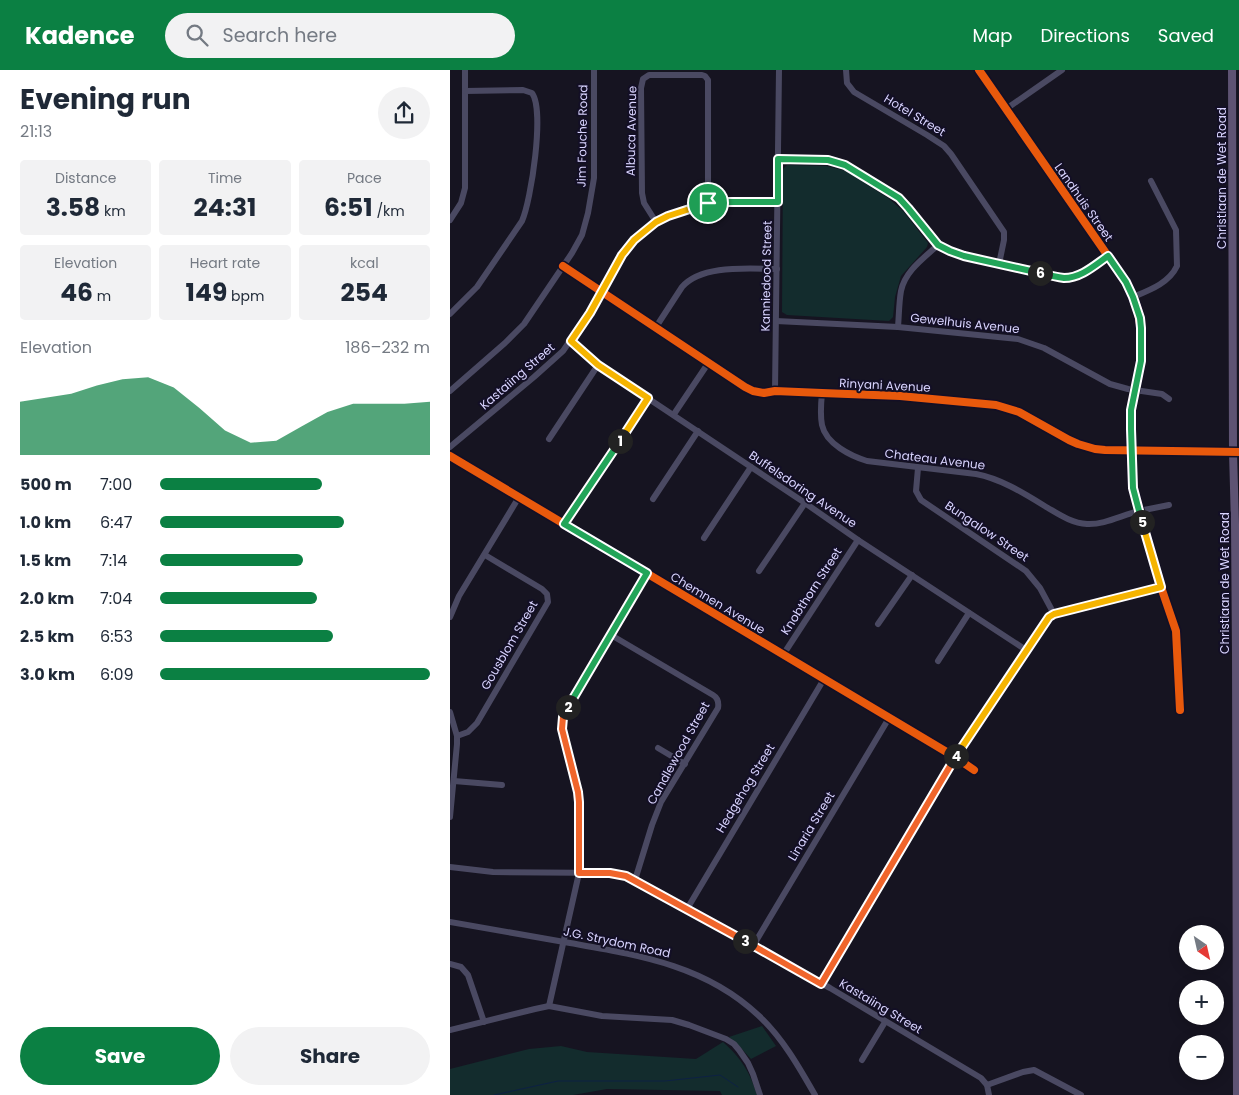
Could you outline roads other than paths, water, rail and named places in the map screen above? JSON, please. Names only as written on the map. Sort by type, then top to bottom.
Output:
[{"type":"main road","name":"Christiaan de Wet Road","points":[[1232,70],[1236,452],[1237,1095]]},
{"type":"street","points":[[450,220],[461,203],[465,188],[465,70]]},
{"type":"street","name":"Jim Fouche Road","points":[[450,391],[531,316],[584,232],[591,199],[594,170],[594,70]]},
{"type":"street","name":"Kanniedood Street","points":[[775,392],[779,70]]},
{"type":"street","name":"Hotel Street","points":[[846,70],[847,83],[854,92],[944,146],[951,154],[1004,232],[999,264]]},
{"type":"street","name":"Landhuis Street","points":[[979,70],[1126,282],[1140,318],[1142,335],[1141,361],[1131,410],[1133,488],[1161,587],[1177,635],[1180,710]]},
{"type":"street","points":[[1006,109],[1062,70]]},
{"type":"street","name":"Albuca Avenue","points":[[656,222],[644,203],[642,193],[641,88],[643,78],[648,75],[702,75],[708,80],[708,203]]},
{"type":"street","points":[[450,314],[477,287],[522,221],[528,201],[537,147],[536,101],[532,93],[522,90],[465,91]]},
{"type":"street","points":[[778,159],[828,160],[847,166],[899,198],[938,245],[957,254],[1065,278],[1080,275],[1108,256]]},
{"type":"street","points":[[1133,297],[1157,287],[1177,266],[1176,230],[1151,181]]},
{"type":"street","name":"Kastaiing Street","points":[[450,447],[554,361],[571,341],[590,313],[627,247],[656,222],[668,216],[708,203],[778,202]]},
{"type":"street","points":[[898,326],[901,292],[906,279],[914,268],[938,245]]},
{"type":"street","name":"Rinyani Avenue","points":[[563,266],[753,390],[764,392],[900,396],[996,405],[1019,412],[1069,440],[1105,450],[1236,452]]},
{"type":"street","points":[[656,327],[682,287],[693,278],[722,270],[777,269]]},
{"type":"street","name":"Gewelhuis Avenue","points":[[776,321],[898,326],[998,336],[1025,341],[1044,348],[1103,381],[1134,390],[1162,394],[1169,399]]},
{"type":"street","name":"Buffelsdoring Avenue","points":[[571,341],[598,365],[674,414],[858,540],[1026,650]]},
{"type":"street","points":[[674,414],[709,362]]},
{"type":"street","points":[[549,439],[598,365]]},
{"type":"street","name":"Chateau Avenue","points":[[822,393],[822,425],[825,434],[849,454],[867,462],[976,474],[992,478],[1064,517],[1080,523],[1100,522],[1169,505]]},
{"type":"street","points":[[564,524],[648,398]]},
{"type":"street","points":[[653,499],[698,431]]},
{"type":"street","name":"Chemnen Avenue","points":[[450,456],[974,770]]},
{"type":"street","points":[[704,538],[751,467]]},
{"type":"street","name":"Bungalow Street","points":[[918,468],[916,491],[921,500],[1026,571],[1040,588],[1054,614]]},
{"type":"street","points":[[450,617],[459,596],[520,497]]},
{"type":"street","points":[[759,571],[805,503]]},
{"type":"street","name":"Knobthorn Street","points":[[783,655],[858,540]]},
{"type":"street","name":"Gousblom Street","points":[[457,736],[468,732],[477,722],[548,602],[547,594],[542,589],[485,555]]},
{"type":"street","points":[[549,1006],[579,873],[578,792],[562,729],[563,717],[647,573]]},
{"type":"street","points":[[878,624],[912,575]]},
{"type":"street","points":[[821,984],[955,757],[1046,620],[1054,614],[1161,587]]},
{"type":"street","points":[[938,661],[968,613]]},
{"type":"street","name":"Candlewood Street","points":[[611,634],[718,699],[718,708],[661,802],[634,880]]},
{"type":"street","name":"Hedgehog Street","points":[[687,909],[824,679]]},
{"type":"street","points":[[450,712],[457,736],[450,817]]},
{"type":"street","name":"Linaria Street","points":[[753,946],[889,718]]},
{"type":"street","points":[[658,748],[685,764]]},
{"type":"street","points":[[454,781],[502,785]]},
{"type":"street","name":"Kastaiing Street","points":[[450,867],[493,872],[617,874],[634,880],[821,984],[982,1078],[987,1085]]},
{"type":"street","name":"J.G. Strydom Road","points":[[450,922],[652,959],[692,972],[714,982],[748,1006],[769,1026],[783,1044],[815,1095]]},
{"type":"street","points":[[450,964],[462,968],[468,975],[484,1022]]},
{"type":"street","points":[[450,1030],[549,1006],[610,1017],[672,1020],[726,1039],[739,1050],[754,1074],[760,1095]]},
{"type":"street","points":[[862,1060],[885,1022]]},
{"type":"street","points":[[989,1095],[987,1085],[1034,1070],[1081,1095]]},
{"type":"waterway","points":[[494,1095],[558,1081],[665,1081],[720,1075],[738,1087]]}]
